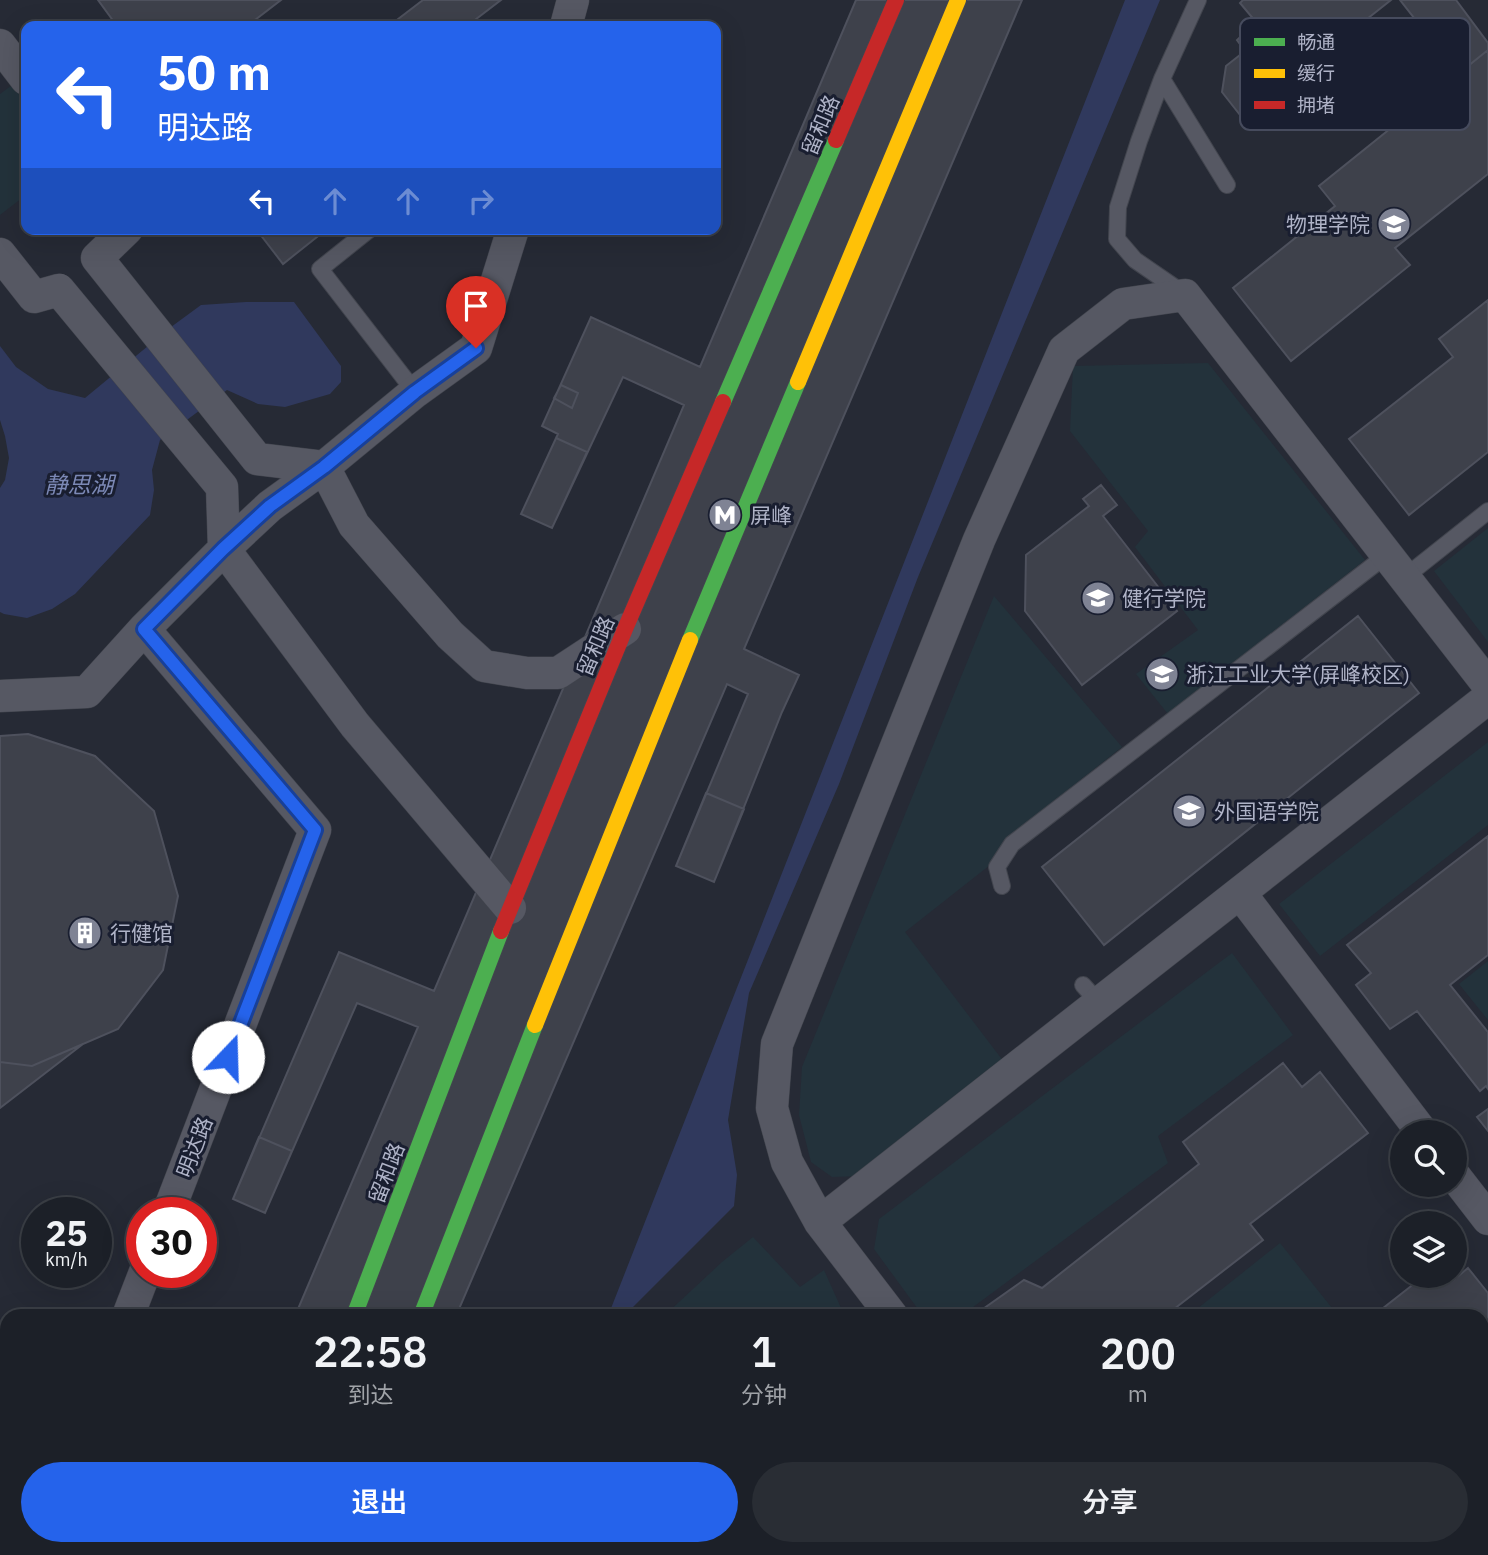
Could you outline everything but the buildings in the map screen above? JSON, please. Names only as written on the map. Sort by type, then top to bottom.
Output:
[{"type":"main road","name":"留和路","points":[[357,1309],[510,908],[625,629],[896,0]]},
{"type":"main road","points":[[424,1309],[518,1067],[721,565],[958,0]]},
{"type":"street","points":[[567,21],[573,0]]},
{"type":"street","points":[[0,45],[21,72]]},
{"type":"street","points":[[121,235],[97,258],[257,459],[324,467]]},
{"type":"street","points":[[0,696],[87,692],[144,629],[270,506],[324,467],[415,392],[476,348],[511,235]]},
{"type":"street","points":[[0,254],[34,298],[59,290],[222,487],[223,549],[355,725],[510,908]]},
{"type":"street","points":[[887,1309],[820,1222],[787,1161],[772,1108],[777,1044],[978,540],[1064,350],[1123,304],[1185,295],[1488,685]]},
{"type":"street","points":[[324,467],[354,525],[450,635],[484,666],[527,673],[558,673],[625,629]]},
{"type":"street","name":"明达路","points":[[144,629],[315,830],[174,1197]]},
{"type":"street","points":[[820,1222],[1091,994],[1240,893],[1488,698]]},
{"type":"street","points":[[1240,893],[1413,1120]]},
{"type":"street","points":[[1467,1192],[1488,1220]]},
{"type":"street","points":[[131,1309],[139,1288]]},
{"type":"lane","points":[[1185,295],[1135,260],[1117,239],[1118,207],[1162,79],[1198,0]]},
{"type":"lane","points":[[1162,79],[1227,185]]},
{"type":"lane","points":[[362,235],[320,269],[415,392]]},
{"type":"lane","points":[[1002,886],[997,867],[1012,844],[1396,566],[1488,511]]},
{"type":"shaded area","points":[[12,85],[21,97],[21,199],[0,215],[0,94]]},
{"type":"shaded area","points":[[1208,363],[1365,560],[1168,714],[1136,674],[1198,630],[1135,547],[1148,531],[1070,431],[1073,366]]},
{"type":"shaded area","points":[[1488,528],[1488,642],[1434,571]]},
{"type":"shaded area","points":[[994,596],[1122,747],[1006,839],[990,865],[905,932],[1004,1062],[862,1176],[832,1177],[811,1162],[799,1115],[802,1067]]},
{"type":"shaded area","points":[[1488,742],[1488,825],[1320,956],[1279,904]]},
{"type":"shaded area","points":[[1232,953],[1293,1035],[1158,1136],[1168,1163],[970,1309],[918,1309],[874,1249],[879,1219]]},
{"type":"shaded area","points":[[1488,961],[1488,1020],[1459,984]]},
{"type":"shaded area","points":[[753,1237],[800,1287],[824,1270],[841,1308],[672,1309]]},
{"type":"shaded area","points":[[1280,1243],[1333,1309],[1197,1309]]},
{"type":"water","points":[[1125,0],[1160,0],[918,577],[839,784],[749,993],[728,1120],[737,1175],[734,1206],[631,1309],[611,1309]]},
{"type":"water","name":"静思湖","points":[[294,302],[341,366],[341,382],[330,394],[285,407],[258,404],[227,390],[160,440],[152,470],[154,490],[150,515],[75,594],[52,609],[27,618],[0,612],[0,488],[5,480],[9,458],[0,420],[0,346],[16,367],[48,389],[85,398],[201,305]]},
{"type":"traffic: fast","points":[[723,402],[836,140]]},
{"type":"traffic: fast","points":[[690,640],[798,382]]},
{"type":"traffic: fast","points":[[357,1309],[501,931]]},
{"type":"traffic: fast","points":[[424,1309],[535,1025]]},
{"type":"traffic: slow","points":[[798,382],[958,0]]},
{"type":"traffic: slow","points":[[535,1025],[690,640]]},
{"type":"traffic: jam","points":[[836,140],[896,0]]},
{"type":"traffic: jam","points":[[501,931],[625,629],[723,402]]},
{"type":"place","name":"物理学院","points":[[1394,224]]},
{"type":"place","name":"屏峰","points":[[725,515]]},
{"type":"place","name":"健行学院","points":[[1098,598]]},
{"type":"place","name":"浙江工业大学(屏峰校区)","points":[[1162,674]]},
{"type":"place","name":"外国语学院","points":[[1189,811]]},
{"type":"place","name":"行健馆","points":[[85,933]]},
{"type":"route","points":[[228,1057],[315,830],[144,629],[270,506],[324,467],[415,392],[476,348]]}]
